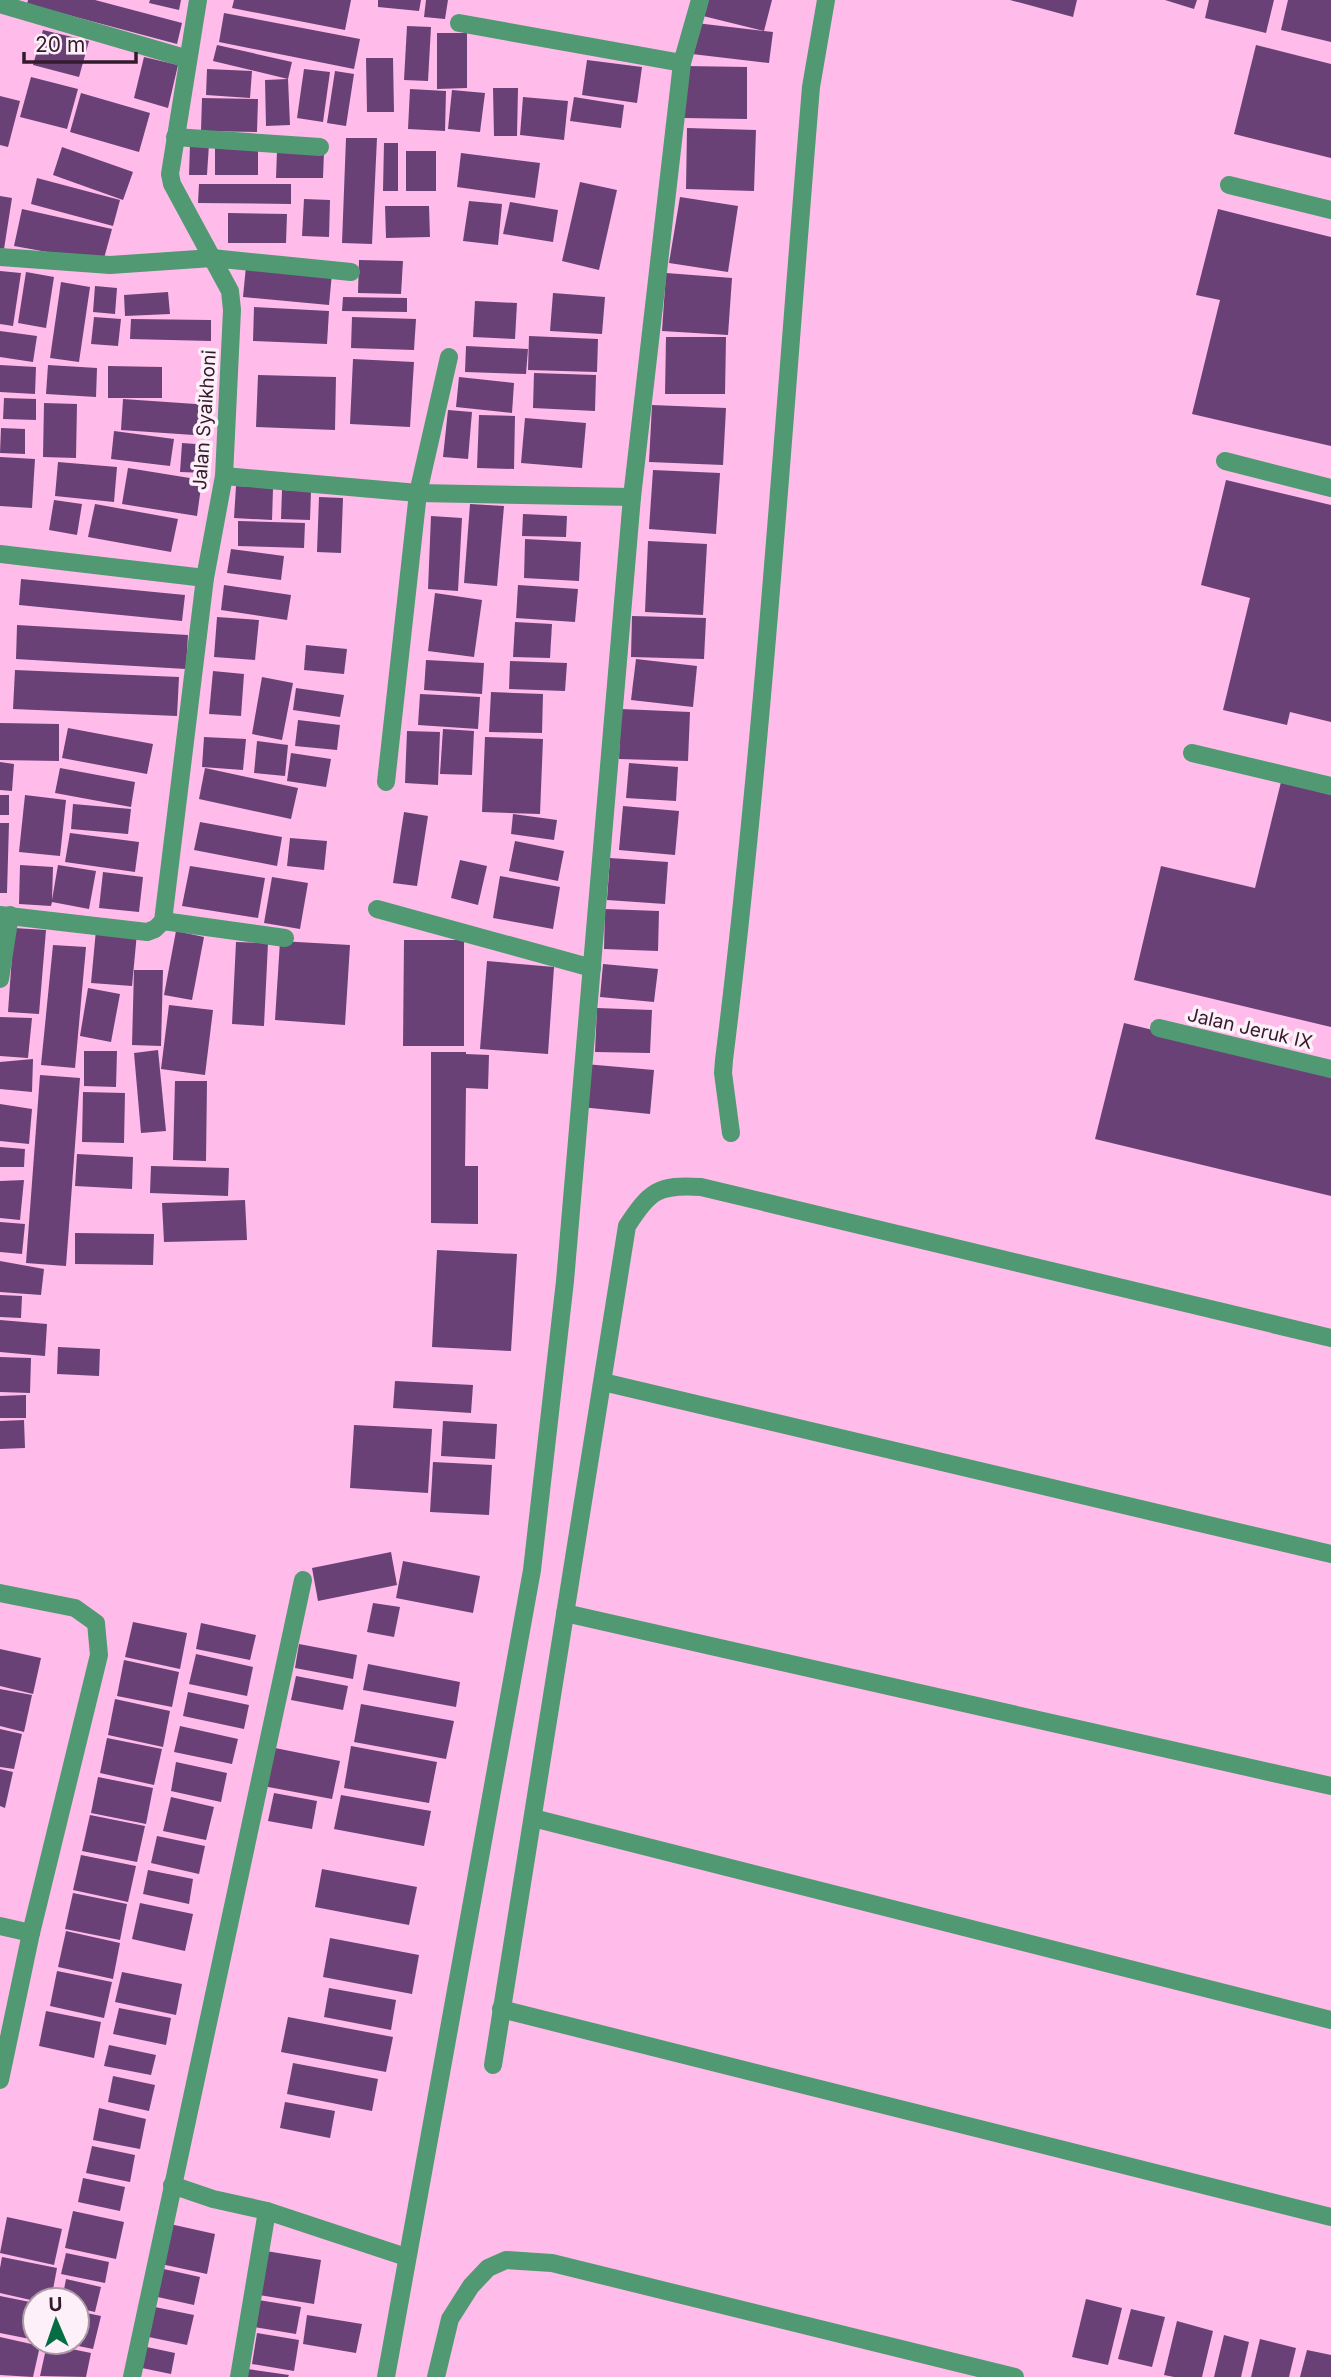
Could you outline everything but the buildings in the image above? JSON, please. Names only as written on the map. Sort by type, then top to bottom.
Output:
[{"type":"street","name":"Jalan Syaikhoni","points":[[163,920],[205,578],[224,476],[232,310],[230,291],[172,184],[170,166],[198,0]]},
{"type":"street","points":[[386,2377],[532,1570],[565,1281],[632,497],[682,63],[700,0]]},
{"type":"street","points":[[731,1133],[723,1073],[724,1060],[753,787],[811,87],[826,0]]},
{"type":"street","points":[[0,4],[188,59]]},
{"type":"street","points":[[460,23],[682,63]]},
{"type":"street","points":[[175,138],[320,147]]},
{"type":"street","points":[[1229,185],[1331,210]]},
{"type":"street","points":[[0,257],[110,265],[212,258],[351,272]]},
{"type":"street","points":[[386,782],[418,493],[449,357]]},
{"type":"street","points":[[1225,461],[1331,488]]},
{"type":"street","points":[[224,476],[418,493],[632,497]]},
{"type":"street","points":[[0,554],[205,578]]},
{"type":"street","points":[[1192,754],[1331,786]]},
{"type":"street","points":[[377,909],[592,968]]},
{"type":"street","points":[[0,979],[5,915],[147,932],[155,929],[163,920],[285,938]]},
{"type":"street","name":"Jalan Jeruk IX","points":[[1159,1028],[1331,1069]]},
{"type":"street","points":[[493,2065],[627,1226],[643,1202],[660,1190],[677,1185],[701,1187],[1331,1338]]},
{"type":"street","points":[[603,1382],[1331,1554]]},
{"type":"street","points":[[132,2377],[303,1580]]},
{"type":"street","points":[[0,1593],[75,1608],[96,1623],[99,1640],[99,1654],[32,1933],[0,2080]]},
{"type":"street","points":[[565,1613],[1331,1786]]},
{"type":"street","points":[[533,1818],[1331,2020]]},
{"type":"street","points":[[0,1926],[32,1933]]},
{"type":"street","points":[[501,2009],[1331,2217]]},
{"type":"street","points":[[173,2185],[213,2199],[267,2211],[406,2257]]},
{"type":"street","points":[[239,2377],[267,2211]]},
{"type":"street","points":[[436,2377],[450,2319],[471,2286],[488,2268],[506,2259],[552,2263],[1015,2377]]}]
